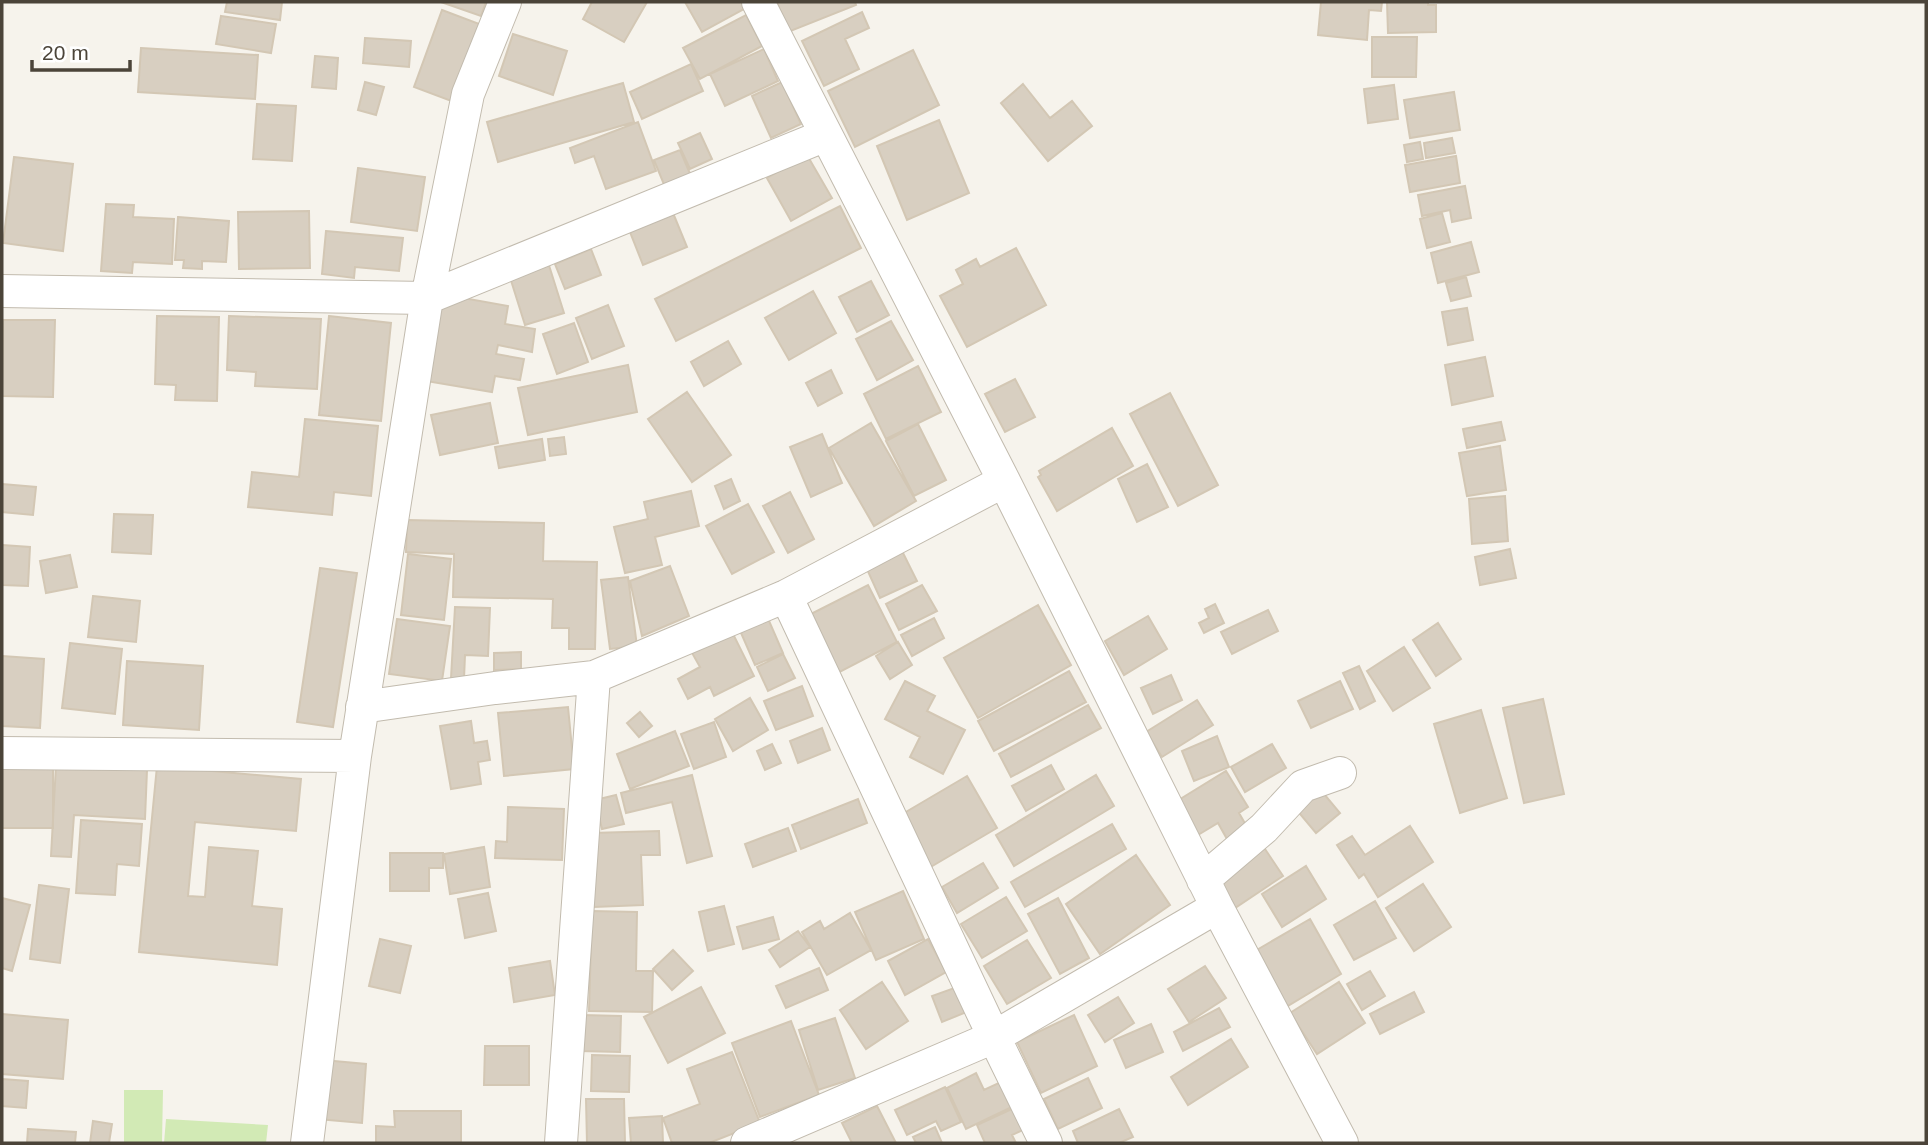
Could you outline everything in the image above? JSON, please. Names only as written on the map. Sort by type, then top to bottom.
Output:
[{"type":"street","points":[[307,1143],[355,755],[427,298],[468,93],[505,2]]},
{"type":"street","points":[[758,2],[1004,481],[1210,894],[1342,1143]]},
{"type":"street","points":[[2,291],[427,298],[826,135]]},
{"type":"street","points":[[362,707],[594,677],[786,596],[1004,481]]},
{"type":"street","points":[[786,596],[1046,1143]]},
{"type":"street","points":[[561,1143],[594,677]]},
{"type":"street","points":[[2,753],[355,755]]},
{"type":"street","points":[[747,1143],[994,1037],[1210,894],[1264,828],[1303,786],[1340,773]]},
{"type":"green space","points":[[124,1090],[163,1090],[162,1143],[124,1143]]},
{"type":"green space","points":[[166,1119],[268,1125],[266,1143],[164,1143]]},
{"type":"building","points":[[227,2],[282,2],[280,20],[225,12]]},
{"type":"building","points":[[441,2],[486,2],[481,16]]},
{"type":"building","points":[[592,2],[647,2],[624,42],[583,19]]},
{"type":"building","points":[[685,2],[742,2],[746,8],[702,32]]},
{"type":"building","points":[[777,2],[855,2],[856,5],[788,32]]},
{"type":"building","points":[[1321,2],[1382,2],[1381,11],[1369,10],[1367,40],[1318,35]]},
{"type":"building","points":[[1387,2],[1428,2],[1428,5],[1436,5],[1436,32],[1388,33]]},
{"type":"building","points":[[442,10],[482,25],[454,102],[414,87]]},
{"type":"building","points":[[862,12],[869,28],[845,39],[859,69],[824,86],[802,41]]},
{"type":"building","points":[[746,15],[762,46],[700,79],[683,48]]},
{"type":"building","points":[[221,16],[276,24],[271,53],[216,44]]},
{"type":"building","points":[[513,34],[567,51],[553,95],[499,76]]},
{"type":"building","points":[[1372,37],[1417,37],[1416,77],[1372,77]]},
{"type":"building","points":[[365,38],[411,41],[409,67],[363,63]]},
{"type":"building","points":[[141,48],[258,55],[255,99],[138,92]]},
{"type":"building","points":[[764,49],[778,81],[725,106],[710,74]]},
{"type":"building","points":[[913,50],[939,105],[855,147],[828,91]]},
{"type":"building","points":[[315,56],[338,58],[336,89],[312,87]]},
{"type":"building","points":[[691,64],[703,91],[642,119],[630,92]]},
{"type":"building","points":[[365,82],[384,87],[376,115],[358,110]]},
{"type":"building","points":[[782,82],[801,124],[771,138],[752,96]]},
{"type":"building","points":[[623,83],[634,122],[498,162],[487,122]]},
{"type":"building","points":[[1023,84],[1050,118],[1072,101],[1092,126],[1048,161],[1001,103]]},
{"type":"building","points":[[1394,85],[1398,119],[1368,123],[1364,89]]},
{"type":"building","points":[[1454,92],[1460,130],[1410,138],[1404,100]]},
{"type":"building","points":[[257,104],[296,106],[292,161],[253,159]]},
{"type":"building","points":[[939,120],[969,193],[907,220],[877,146]]},
{"type":"building","points":[[638,122],[656,171],[606,189],[594,156],[575,163],[570,148]]},
{"type":"building","points":[[700,133],[712,159],[690,169],[678,143]]},
{"type":"building","points":[[1452,138],[1455,153],[1426,158],[1424,143]]},
{"type":"building","points":[[1420,142],[1423,159],[1407,162],[1404,145]]},
{"type":"building","points":[[680,150],[691,176],[665,187],[654,160]]},
{"type":"building","points":[[807,155],[832,198],[791,221],[767,178]]},
{"type":"building","points":[[1456,156],[1460,183],[1410,192],[1405,165]]},
{"type":"building","points":[[14,157],[73,164],[63,251],[3,243]]},
{"type":"building","points":[[358,168],[425,177],[417,231],[351,222]]},
{"type":"building","points":[[1465,186],[1471,218],[1452,222],[1450,210],[1422,216],[1418,195]]},
{"type":"building","points":[[106,204],[134,205],[133,217],[174,219],[172,264],[133,262],[132,273],[101,271]]},
{"type":"building","points":[[840,206],[861,248],[676,341],[655,299]]},
{"type":"building","points":[[309,211],[310,268],[239,269],[238,212]]},
{"type":"building","points":[[673,213],[687,247],[643,265],[630,232]]},
{"type":"building","points":[[1442,213],[1450,242],[1427,248],[1420,219]]},
{"type":"building","points":[[178,217],[229,221],[226,262],[202,261],[202,269],[183,268],[184,260],[175,260]]},
{"type":"building","points":[[326,231],[403,238],[399,271],[355,267],[354,278],[322,274]]},
{"type":"building","points":[[1471,242],[1479,272],[1438,283],[1431,253]]},
{"type":"building","points":[[1016,248],[1046,305],[967,347],[940,296],[963,284],[956,270],[976,259],[980,267]]},
{"type":"building","points":[[591,249],[601,275],[565,289],[555,264]]},
{"type":"building","points":[[547,259],[564,313],[525,325],[508,271]]},
{"type":"building","points":[[1466,277],[1471,296],[1451,301],[1446,283]]},
{"type":"building","points":[[871,281],[889,315],[857,332],[839,297]]},
{"type":"building","points":[[813,291],[836,333],[789,360],[765,318]]},
{"type":"building","points":[[441,294],[508,306],[505,324],[535,329],[532,352],[498,345],[496,354],[524,359],[520,380],[495,376],[492,392],[426,381]]},
{"type":"building","points":[[608,305],[624,346],[592,359],[576,318]]},
{"type":"building","points":[[1467,308],[1473,340],[1448,345],[1442,312]]},
{"type":"building","points":[[157,316],[219,317],[217,401],[175,400],[176,385],[155,384]]},
{"type":"building","points":[[229,316],[321,319],[317,389],[255,386],[256,372],[227,370]]},
{"type":"building","points":[[329,316],[391,323],[381,421],[319,415]]},
{"type":"building","points":[[3,320],[55,320],[53,397],[2,396]]},
{"type":"building","points":[[891,321],[913,360],[877,380],[856,339]]},
{"type":"building","points":[[574,323],[588,362],[557,374],[543,334]]},
{"type":"building","points":[[728,341],[741,364],[704,386],[691,362]]},
{"type":"building","points":[[1485,357],[1493,396],[1452,405],[1445,365]]},
{"type":"building","points":[[628,365],[637,412],[528,435],[518,388]]},
{"type":"building","points":[[918,366],[941,412],[886,439],[864,394]]},
{"type":"building","points":[[831,370],[842,393],[818,406],[806,383]]},
{"type":"building","points":[[1015,379],[1035,417],[1005,432],[985,394]]},
{"type":"building","points":[[687,392],[731,455],[692,482],[648,419]]},
{"type":"building","points":[[1170,393],[1218,485],[1178,506],[1130,414]]},
{"type":"building","points":[[490,403],[498,443],[440,455],[431,415]]},
{"type":"building","points":[[305,419],[378,426],[371,496],[334,492],[332,515],[248,507],[252,472],[299,477]]},
{"type":"building","points":[[1501,422],[1505,440],[1467,448],[1463,429]]},
{"type":"building","points":[[871,423],[916,501],[874,526],[829,448]]},
{"type":"building","points":[[918,424],[946,480],[914,496],[886,441]]},
{"type":"building","points":[[1112,428],[1133,466],[1057,511],[1038,477],[1041,475],[1039,471]]},
{"type":"building","points":[[822,434],[842,483],[811,497],[790,447]]},
{"type":"building","points":[[564,437],[566,454],[550,456],[548,439]]},
{"type":"building","points":[[542,439],[545,460],[499,468],[495,447]]},
{"type":"building","points":[[1500,446],[1506,490],[1467,496],[1459,453]]},
{"type":"building","points":[[1147,464],[1168,507],[1137,522],[1118,479]]},
{"type":"building","points":[[731,479],[740,501],[724,509],[715,486]]},
{"type":"building","points":[[2,484],[36,487],[33,515],[2,512]]},
{"type":"building","points":[[691,491],[699,526],[655,537],[662,565],[625,573],[614,527],[648,519],[644,502]]},
{"type":"building","points":[[790,492],[814,539],[788,553],[763,506]]},
{"type":"building","points":[[1505,496],[1508,541],[1472,544],[1469,499]]},
{"type":"building","points":[[748,504],[774,552],[732,574],[706,526]]},
{"type":"building","points":[[114,514],[153,515],[151,554],[112,552]]},
{"type":"building","points":[[407,520],[544,523],[543,561],[597,562],[595,649],[569,649],[569,628],[552,628],[553,599],[453,597],[454,554],[406,552]]},
{"type":"building","points":[[2,545],[30,547],[28,586],[2,585]]},
{"type":"building","points":[[1510,549],[1516,578],[1480,585],[1475,557]]},
{"type":"building","points":[[902,551],[917,581],[880,598],[866,567]]},
{"type":"building","points":[[408,554],[451,559],[444,620],[401,615]]},
{"type":"building","points":[[70,555],[77,587],[46,593],[40,561]]},
{"type":"building","points":[[670,566],[689,616],[642,636],[630,581]]},
{"type":"building","points":[[320,568],[357,573],[333,727],[297,722]]},
{"type":"building","points":[[628,577],[637,646],[610,649],[601,580]]},
{"type":"building","points":[[868,585],[897,642],[832,676],[803,618]]},
{"type":"building","points":[[922,585],[937,611],[899,630],[886,604]]},
{"type":"building","points":[[93,596],[140,601],[136,642],[88,637]]},
{"type":"building","points":[[1215,604],[1224,623],[1204,633],[1199,623],[1209,618],[1205,609]]},
{"type":"building","points":[[1038,605],[1071,665],[978,718],[944,658]]},
{"type":"building","points":[[455,607],[490,608],[488,656],[465,655],[464,679],[451,678]]},
{"type":"building","points":[[1268,610],[1278,631],[1232,654],[1221,632]]},
{"type":"building","points":[[766,614],[783,653],[755,665],[738,626]]},
{"type":"building","points":[[1148,616],[1167,649],[1124,675],[1105,641]]},
{"type":"building","points":[[934,618],[944,638],[912,656],[901,635]]},
{"type":"building","points":[[397,619],[450,626],[442,681],[389,674]]},
{"type":"building","points":[[1438,623],[1461,659],[1436,676],[1413,640]]},
{"type":"building","points":[[731,630],[754,676],[714,696],[710,687],[688,699],[678,679],[700,667],[691,651]]},
{"type":"building","points":[[898,642],[912,665],[890,679],[876,656]]},
{"type":"building","points":[[70,643],[122,649],[115,714],[62,708]]},
{"type":"building","points":[[1404,647],[1430,688],[1393,711],[1367,671]]},
{"type":"building","points":[[521,652],[521,669],[494,670],[494,653]]},
{"type":"building","points":[[783,654],[795,678],[768,691],[757,667]]},
{"type":"building","points":[[2,656],[44,659],[40,728],[2,726]]},
{"type":"building","points":[[127,661],[203,666],[199,730],[123,725]]},
{"type":"building","points":[[1359,666],[1375,701],[1360,709],[1343,673]]},
{"type":"building","points":[[1069,671],[1086,702],[994,751],[978,721]]},
{"type":"building","points":[[1171,675],[1182,700],[1153,714],[1141,688]]},
{"type":"building","points":[[905,681],[935,696],[927,711],[965,730],[943,774],[910,757],[920,737],[885,719]]},
{"type":"building","points":[[1340,681],[1353,709],[1311,728],[1298,701]]},
{"type":"building","points":[[802,686],[813,716],[776,730],[764,701]]},
{"type":"building","points":[[750,698],[768,730],[733,751],[715,719]]},
{"type":"building","points":[[1543,699],[1564,794],[1524,803],[1503,708]]},
{"type":"building","points":[[1197,700],[1213,725],[1162,757],[1146,732]]},
{"type":"building","points":[[1088,705],[1101,728],[1011,777],[999,754]]},
{"type":"building","points":[[568,707],[574,769],[504,776],[498,713]]},
{"type":"building","points":[[1481,710],[1507,798],[1460,813],[1434,724]]},
{"type":"building","points":[[640,712],[652,726],[639,737],[627,723]]},
{"type":"building","points":[[471,721],[474,743],[487,741],[490,760],[478,762],[481,784],[451,789],[440,726]]},
{"type":"building","points":[[714,722],[726,757],[694,769],[681,734]]},
{"type":"building","points":[[822,728],[830,750],[798,763],[790,741]]},
{"type":"building","points":[[675,731],[689,766],[630,789],[617,754]]},
{"type":"building","points":[[1217,736],[1229,767],[1194,781],[1182,751]]},
{"type":"building","points":[[772,744],[781,763],[765,770],[757,751]]},
{"type":"building","points":[[1272,744],[1286,768],[1245,792],[1231,767]]},
{"type":"building","points":[[56,765],[147,770],[145,819],[74,815],[71,857],[51,856]]},
{"type":"building","points":[[1051,765],[1064,789],[1026,811],[1012,786]]},
{"type":"building","points":[[157,766],[301,779],[296,831],[195,822],[188,896],[205,897],[209,847],[258,851],[252,906],[282,909],[277,965],[139,952]]},
{"type":"building","points":[[2,768],[53,768],[53,828],[2,828]]},
{"type":"building","points":[[1226,771],[1248,807],[1239,813],[1247,827],[1227,839],[1218,823],[1198,835],[1177,801]]},
{"type":"building","points":[[692,775],[712,856],[687,863],[672,802],[626,813],[621,793]]},
{"type":"building","points":[[1096,775],[1114,806],[1014,866],[996,835]]},
{"type":"building","points":[[967,776],[997,828],[929,868],[899,816]]},
{"type":"building","points":[[1319,788],[1340,813],[1316,833],[1295,808]]},
{"type":"building","points":[[616,795],[624,824],[602,829],[595,800]]},
{"type":"building","points":[[858,799],[867,823],[801,849],[792,825]]},
{"type":"building","points":[[508,807],[564,809],[562,860],[495,858],[496,841],[507,842]]},
{"type":"building","points":[[81,820],[142,824],[139,866],[117,864],[115,895],[76,893]]},
{"type":"building","points":[[1112,824],[1126,849],[1025,907],[1011,882]]},
{"type":"building","points":[[1410,826],[1433,862],[1378,897],[1364,874],[1359,878],[1337,845],[1352,836],[1365,855]]},
{"type":"building","points":[[788,828],[796,851],[753,867],[745,844]]},
{"type":"building","points":[[659,831],[660,855],[641,855],[643,905],[594,907],[592,833]]},
{"type":"building","points":[[1263,846],[1283,876],[1235,908],[1215,878]]},
{"type":"building","points":[[484,847],[490,887],[450,894],[444,854]]},
{"type":"building","points":[[390,853],[443,853],[443,868],[429,868],[429,891],[390,891]]},
{"type":"building","points":[[1136,855],[1170,905],[1100,954],[1066,904]]},
{"type":"building","points":[[983,863],[998,888],[957,913],[942,887]]},
{"type":"building","points":[[1306,866],[1326,899],[1282,927],[1262,894]]},
{"type":"building","points":[[1423,884],[1451,927],[1414,951],[1386,908]]},
{"type":"building","points":[[39,885],[69,889],[60,963],[30,959]]},
{"type":"building","points":[[903,891],[924,939],[876,960],[855,912]]},
{"type":"building","points":[[488,893],[496,931],[465,938],[458,899]]},
{"type":"building","points":[[1006,897],[1027,931],[982,958],[961,924]]},
{"type":"building","points":[[2,898],[30,905],[12,971],[2,968]]},
{"type":"building","points":[[1058,898],[1089,958],[1060,974],[1028,914]]},
{"type":"building","points":[[1375,901],[1396,938],[1354,960],[1334,925]]},
{"type":"building","points":[[724,906],[734,944],[708,951],[699,912]]},
{"type":"building","points":[[592,911],[637,912],[636,971],[653,971],[652,1012],[589,1011]]},
{"type":"building","points":[[850,913],[871,950],[827,975],[802,932],[820,921],[824,929]]},
{"type":"building","points":[[773,917],[779,939],[743,949],[737,927]]},
{"type":"building","points":[[1310,919],[1341,974],[1286,1007],[1255,951]]},
{"type":"building","points":[[798,931],[810,947],[780,967],[769,950]]},
{"type":"building","points":[[380,939],[411,946],[400,993],[369,986]]},
{"type":"building","points":[[928,939],[946,972],[905,995],[888,961]]},
{"type":"building","points":[[1027,940],[1051,978],[1007,1004],[984,966]]},
{"type":"building","points":[[673,950],[693,971],[672,990],[653,969]]},
{"type":"building","points":[[550,961],[555,995],[514,1002],[509,968]]},
{"type":"building","points":[[1205,966],[1226,998],[1189,1022],[1168,989]]},
{"type":"building","points":[[819,968],[828,990],[786,1008],[776,986]]},
{"type":"building","points":[[1370,971],[1385,996],[1362,1010],[1347,984]]},
{"type":"building","points":[[882,982],[908,1021],[866,1049],[840,1010]]},
{"type":"building","points":[[1339,982],[1365,1023],[1317,1054],[1290,1013]]},
{"type":"building","points":[[960,986],[969,1011],[942,1022],[932,996]]},
{"type":"building","points":[[701,987],[725,1033],[668,1063],[644,1017]]},
{"type":"building","points":[[1414,992],[1424,1012],[1380,1034],[1370,1014]]},
{"type":"building","points":[[1118,997],[1134,1023],[1105,1042],[1088,1015]]},
{"type":"building","points":[[1219,1008],[1230,1027],[1183,1051],[1174,1032]]},
{"type":"building","points":[[2,1014],[68,1020],[63,1079],[2,1074]]},
{"type":"building","points":[[582,1015],[621,1016],[620,1052],[580,1051]]},
{"type":"building","points":[[1074,1015],[1097,1066],[1041,1093],[1017,1042]]},
{"type":"building","points":[[835,1018],[855,1078],[818,1090],[799,1030]]},
{"type":"building","points":[[791,1021],[819,1095],[760,1117],[732,1043]]},
{"type":"building","points":[[1151,1024],[1163,1052],[1126,1068],[1114,1040]]},
{"type":"building","points":[[1231,1039],[1248,1067],[1188,1105],[1171,1077]]},
{"type":"building","points":[[485,1046],[529,1046],[529,1085],[484,1085]]},
{"type":"building","points":[[732,1052],[760,1123],[709,1143],[672,1143],[663,1118],[700,1104],[687,1069]]},
{"type":"building","points":[[592,1055],[630,1056],[629,1092],[591,1091]]},
{"type":"building","points":[[323,1060],[366,1064],[362,1123],[318,1119]]},
{"type":"building","points":[[976,1073],[984,1090],[1003,1081],[1014,1106],[966,1129],[947,1088]]},
{"type":"building","points":[[1088,1078],[1102,1108],[1058,1129],[1044,1099]]},
{"type":"building","points":[[2,1079],[28,1081],[26,1108],[2,1106]]},
{"type":"building","points":[[945,1087],[961,1122],[941,1131],[936,1121],[907,1135],[895,1110]]},
{"type":"building","points":[[586,1099],[624,1099],[625,1143],[587,1143]]},
{"type":"building","points":[[877,1106],[896,1143],[852,1143],[842,1123]]},
{"type":"building","points":[[1014,1108],[1023,1130],[1012,1135],[1016,1143],[985,1143],[977,1125]]},
{"type":"building","points":[[1119,1109],[1133,1137],[1119,1143],[1078,1143],[1073,1131]]},
{"type":"building","points":[[394,1111],[461,1111],[461,1143],[376,1143],[376,1126],[395,1127]]},
{"type":"building","points":[[662,1116],[663,1143],[631,1143],[629,1118]]},
{"type":"building","points":[[93,1121],[112,1124],[109,1143],[90,1143]]},
{"type":"building","points":[[935,1127],[942,1143],[916,1143],[913,1137]]},
{"type":"building","points":[[28,1129],[76,1132],[75,1143],[27,1143]]}]
